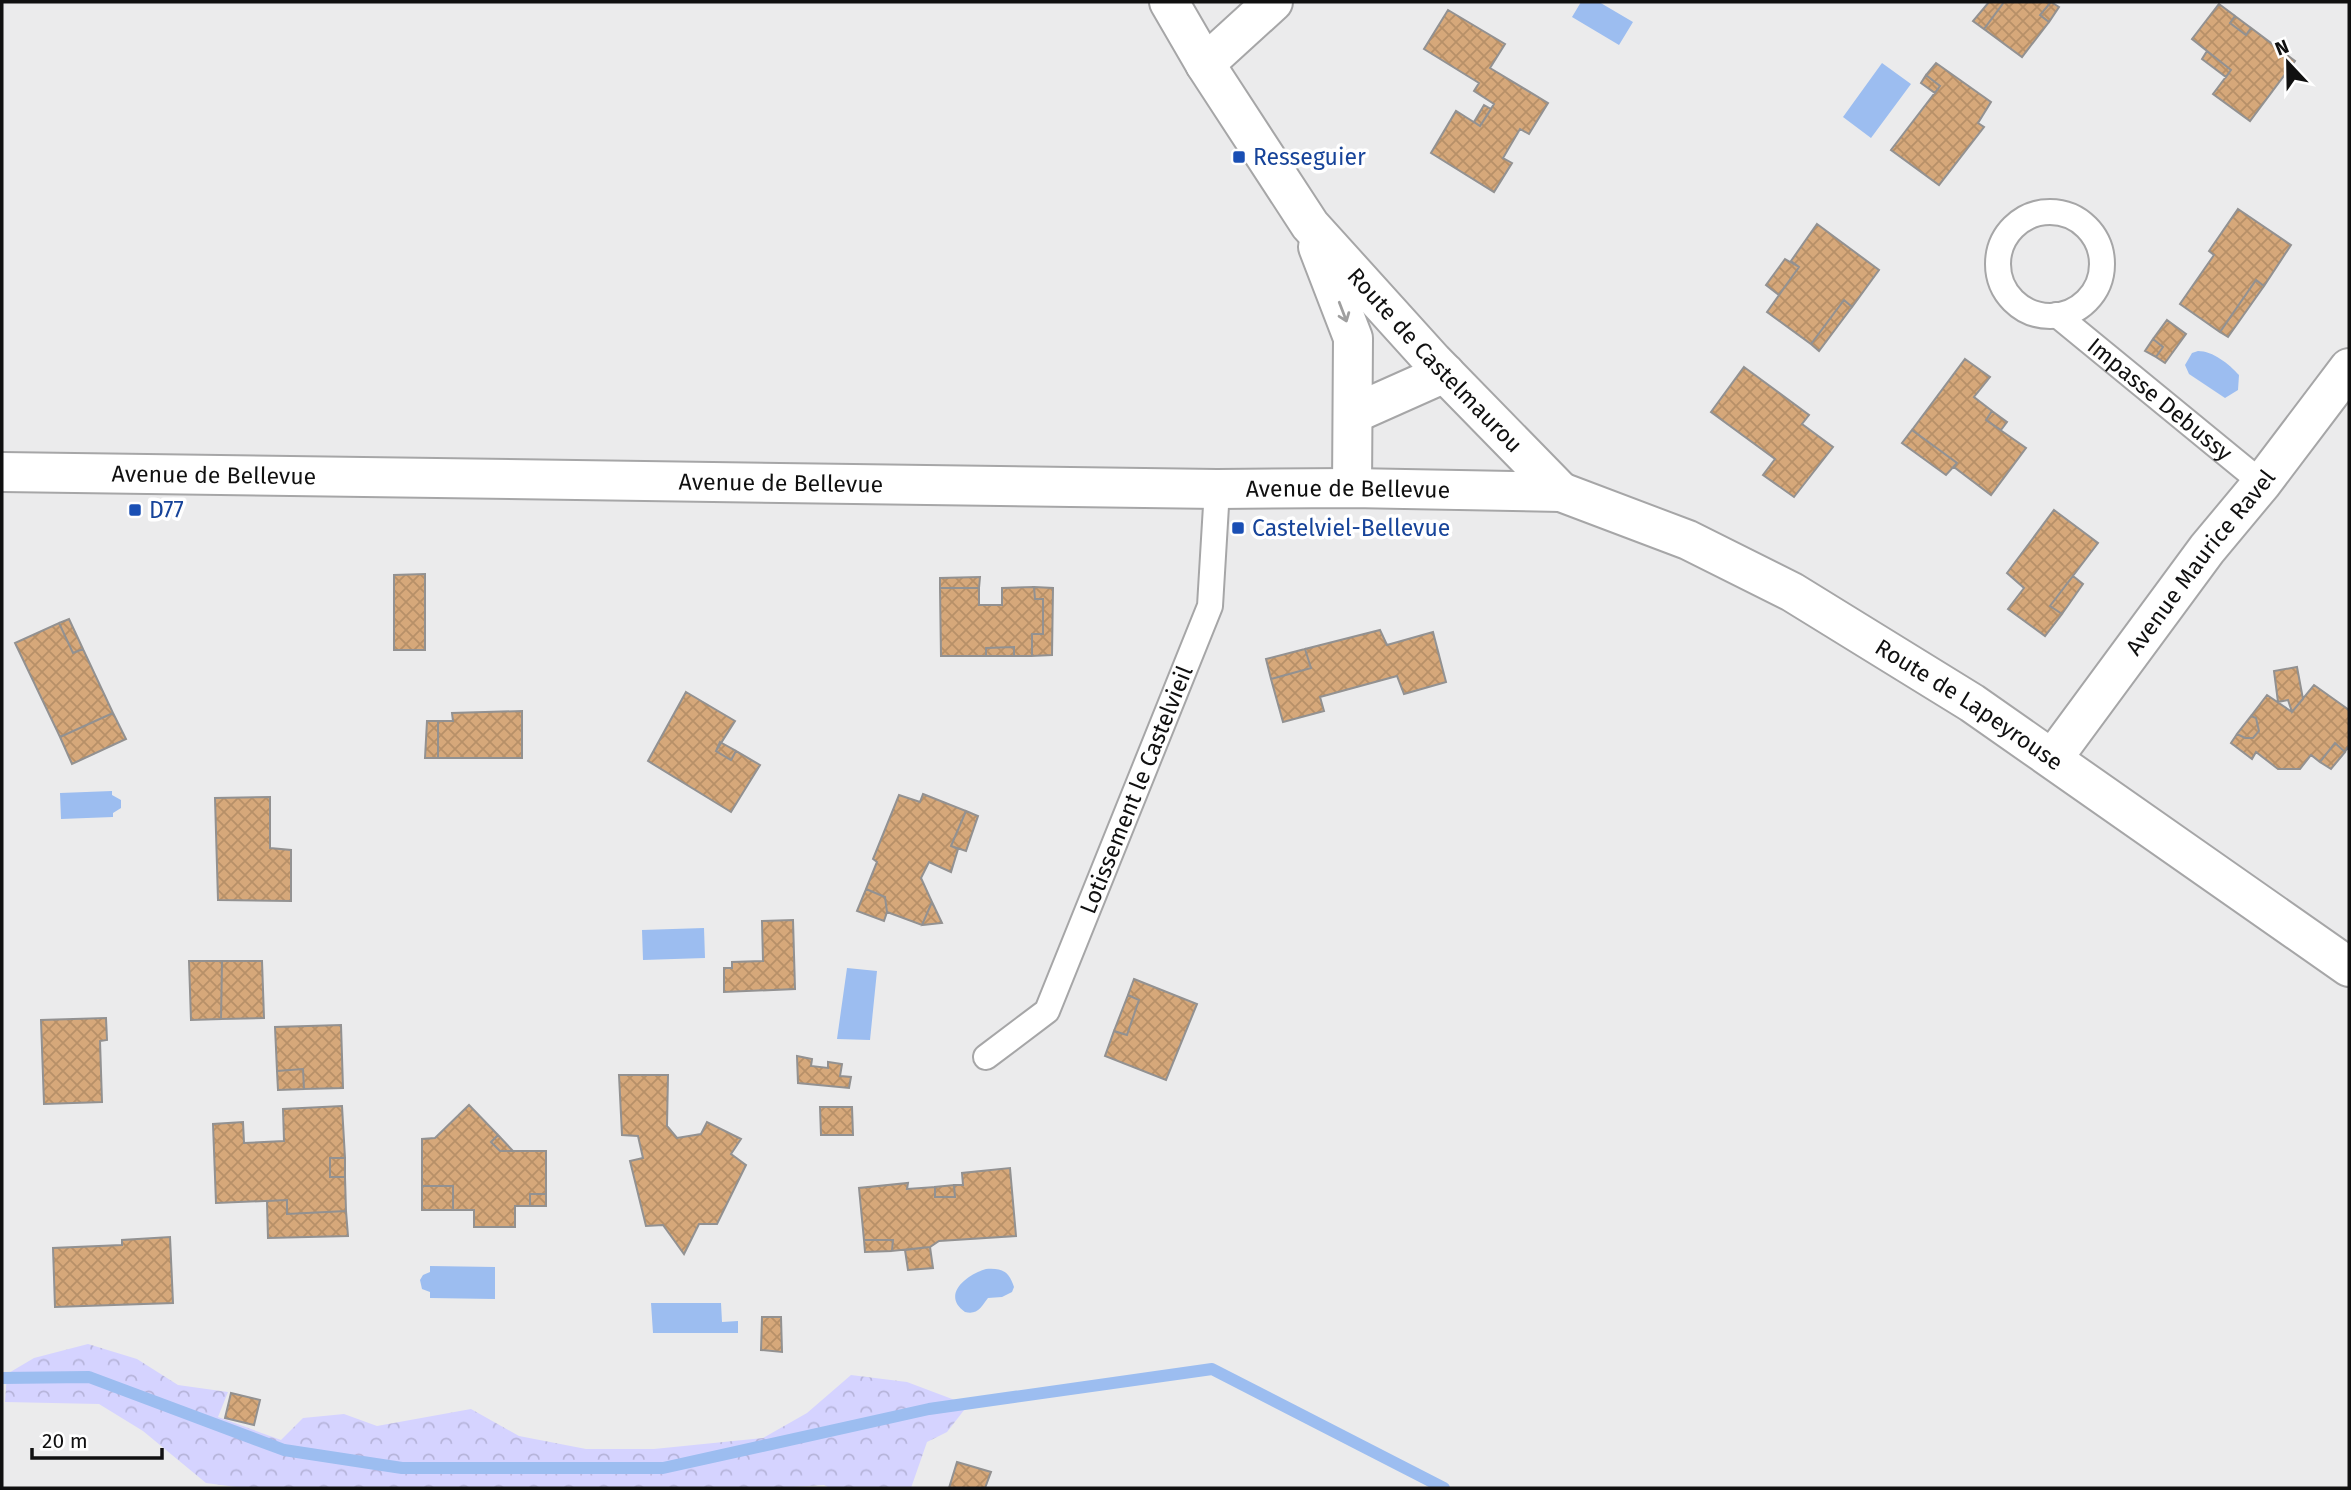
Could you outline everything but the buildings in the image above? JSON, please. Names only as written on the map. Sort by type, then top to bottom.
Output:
[{"type":"street","name":"Route de Castelmaurou","points":[[1170,2],[1205,64],[1310,225],[1445,373],[1561,492]]},
{"type":"street","points":[[1205,64],[1273,2]]},
{"type":"street","name":"Route de Castelmaurou","points":[[1310,225],[1353,338],[1352,488]]},
{"type":"street","name":"Avenue Maurice Ravel","points":[[2053,758],[2207,549],[2349,368]]},
{"type":"street","points":[[1353,414],[1445,373]]},
{"type":"street","name":"Avenue de Bellevue","points":[[2,472],[1561,492]]},
{"type":"street","name":"Route de Lapeyrouse","points":[[1561,492],[1688,540],[1792,592],[1972,703],[2349,967]]},
{"type":"lane","name":"Impasse Debussy","points":[[2057,315],[2074,310],[2088,299],[2098,284],[2102,267],[2100,249],[2092,233],[2079,220],[2063,214],[2045,212],[2028,217],[2014,226],[2004,239],[1999,254],[1999,271],[2003,286],[2012,299],[2025,310],[2041,315],[2057,315],[2262,482]]},
{"type":"lane","name":"Lotissement le Castelvieil","points":[[985,1057],[1047,1011],[1210,606],[1217,489]]},
{"type":"green space","points":[[88,1344],[137,1359],[178,1385],[228,1392],[218,1417],[281,1440],[303,1418],[344,1414],[377,1426],[471,1409],[519,1436],[586,1449],[654,1449],[763,1438],[807,1413],[851,1375],[907,1382],[968,1405],[947,1432],[927,1442],[911,1488],[830,1488],[824,1485],[777,1488],[244,1488],[206,1483],[143,1431],[99,1404],[5,1402],[7,1374],[34,1358]]},
{"type":"shaded area","points":[[1581,2],[1599,2],[1633,22],[1619,45],[1572,17]]},
{"type":"shaded area","points":[[1882,63],[1911,84],[1871,138],[1843,117]]},
{"type":"shaded area","points":[[2198,351],[2215,356],[2235,371],[2239,375],[2238,390],[2225,398],[2189,374],[2185,365],[2192,353]]},
{"type":"shaded area","points":[[112,791],[112,795],[121,800],[121,808],[113,813],[113,817],[61,819],[60,793]]},
{"type":"shaded area","points":[[704,928],[705,958],[643,960],[642,930]]},
{"type":"shaded area","points":[[847,968],[877,971],[870,1040],[837,1039]]},
{"type":"shaded area","points":[[430,1266],[495,1267],[495,1299],[430,1298],[430,1292],[422,1289],[420,1280],[430,1272]]},
{"type":"shaded area","points":[[986,1269],[1001,1270],[1007,1274],[1014,1287],[1012,1292],[1002,1297],[988,1298],[976,1311],[965,1312],[955,1299],[959,1286]]},
{"type":"shaded area","points":[[651,1303],[721,1303],[722,1322],[738,1321],[738,1333],[653,1333]]},
{"type":"waterway","points":[[2,1378],[89,1377],[284,1450],[402,1468],[663,1468],[929,1409],[1212,1369],[1444,1488]]},
{"type":"place","name":"Resseguier","points":[[1239,157]]},
{"type":"place","name":"D77","points":[[135,510]]},
{"type":"place","name":"Castelviel-Bellevue","points":[[1238,528]]}]
